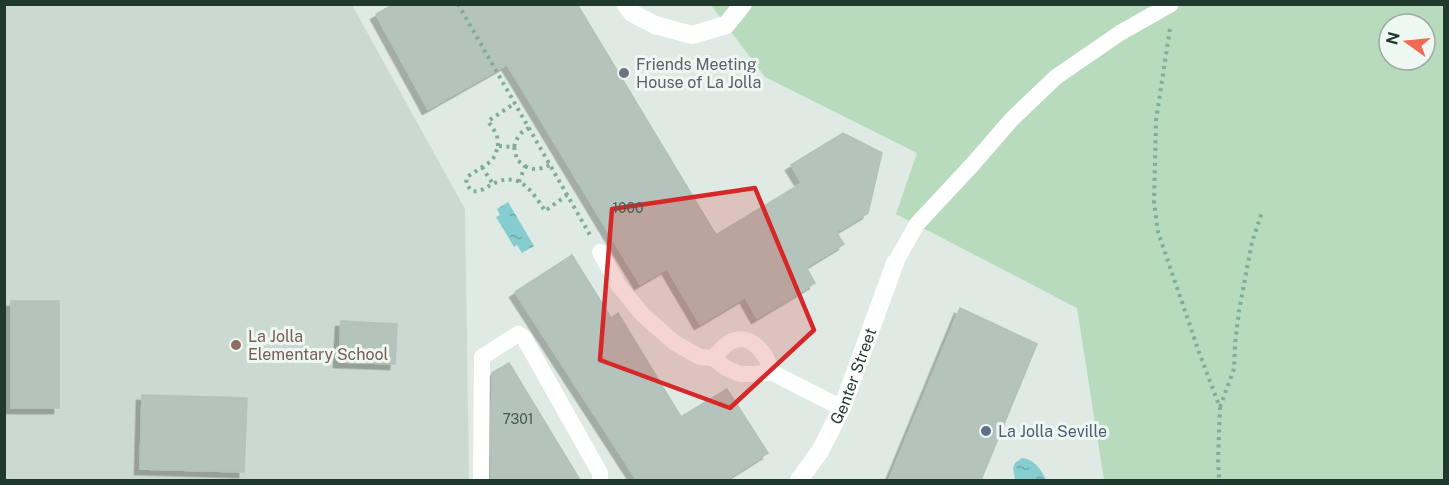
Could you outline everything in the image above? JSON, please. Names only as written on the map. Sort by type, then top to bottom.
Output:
[{"type":"street","points":[[625,4],[632,13],[655,25],[692,34],[726,25],[743,4]]},
{"type":"street","name":"Genter Street","points":[[799,480],[820,451],[842,408],[895,263]]},
{"type":"lane","points":[[895,263],[917,224],[1012,119],[1056,77],[1120,33],[1172,4]]},
{"type":"lane","points":[[600,252],[619,286],[643,315],[675,343],[700,357],[713,358],[726,368],[740,374],[756,375],[771,372],[842,408]]},
{"type":"lane","points":[[481,480],[482,357],[518,334],[524,338],[600,473],[600,480]]},
{"type":"lane","points":[[713,358],[727,344],[741,339],[753,343],[762,350],[769,362],[771,372]]},
{"type":"path","points":[[459,4],[600,252]]},
{"type":"path","points":[[1171,28],[1155,120],[1154,202],[1161,242],[1220,408]]},
{"type":"path","points":[[515,104],[488,121],[496,135],[498,146],[495,156],[467,177],[466,184],[472,191],[477,192],[499,181],[511,180],[522,183],[533,192],[545,211],[567,195]]},
{"type":"path","points":[[529,128],[521,132],[517,138],[514,147],[517,160],[531,169],[540,169],[550,165]]},
{"type":"path","points":[[498,146],[514,147]]},
{"type":"path","points":[[519,182],[525,166]]},
{"type":"path","points":[[482,167],[493,184]]},
{"type":"path","points":[[1220,480],[1218,458],[1220,408],[1234,369],[1234,344],[1239,311],[1252,242],[1262,212]]},
{"type":"highlighted area","points":[[755,188],[814,330],[730,408],[600,360],[612,209]]},
{"type":"shaded area","name":"La Jolla Elementary School","points":[[4,5],[352,5],[465,209],[469,480],[5,480]]},
{"type":"green space","points":[[711,5],[1444,5],[1444,480],[1104,480],[1077,308],[896,214],[917,153],[765,77]]},
{"type":"water","points":[[508,202],[534,246],[522,253],[517,245],[514,247],[496,217],[500,215],[497,209]]},
{"type":"water","points":[[1022,458],[1030,460],[1037,466],[1046,480],[1015,480],[1013,468],[1015,463]]},
{"type":"building","points":[[394,4],[577,4],[716,235],[802,183],[791,165],[843,133],[882,153],[868,213],[836,232],[844,244],[806,267],[815,283],[757,318],[745,297],[700,324],[667,268],[640,284],[507,64],[428,109],[376,14]]},
{"type":"building","points":[[572,255],[611,318],[618,313],[681,417],[727,389],[768,453],[725,480],[637,480],[515,292]]},
{"type":"building","points":[[11,301],[59,301],[59,408],[11,408]]},
{"type":"building","points":[[960,308],[1037,344],[981,480],[889,480]]},
{"type":"building","points":[[341,321],[397,324],[395,364],[339,362]]},
{"type":"building","points":[[509,363],[580,480],[491,480],[492,373]]},
{"type":"building","points":[[142,395],[247,398],[244,472],[140,469]]},
{"type":"place","name":"Friends Meeting House of La Jolla","points":[[624,73]]},
{"type":"place","name":"La Jolla Elementary School","points":[[236,345]]},
{"type":"place","name":"La Jolla Seville","points":[[986,431]]}]
